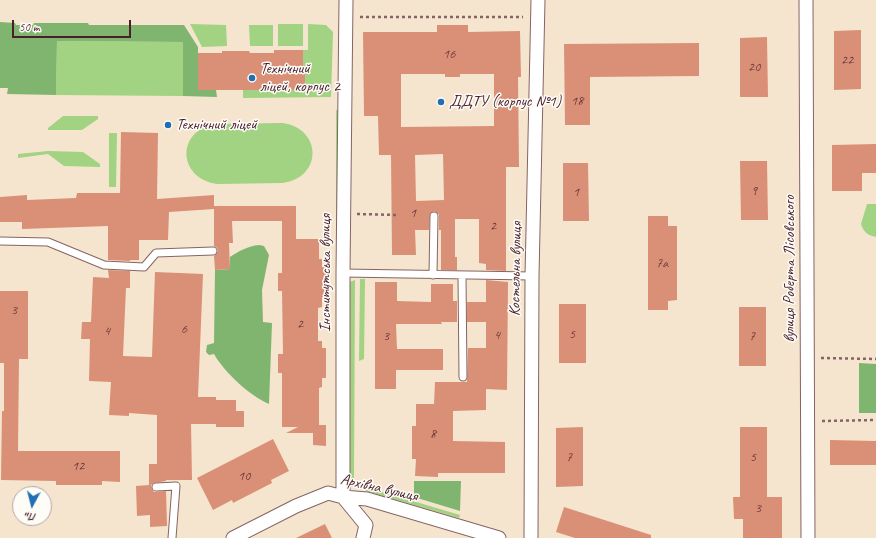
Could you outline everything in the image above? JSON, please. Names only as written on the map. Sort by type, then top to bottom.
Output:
[{"type":"street","name":"Інститутська вулиця","points":[[343,497],[343,273],[346,0]]},
{"type":"street","name":"Костельна вулиця","points":[[531,538],[532,276],[538,0]]},
{"type":"street","name":"вулиця Роберта Лісовського","points":[[806,0],[808,538]]},
{"type":"street","name":"Архівна вулиця","points":[[233,538],[296,506],[328,493],[343,497],[367,499],[499,538]]},
{"type":"street","points":[[343,497],[366,525],[363,538]]},
{"type":"lane","points":[[433,275],[434,216]]},
{"type":"lane","points":[[0,241],[48,242],[104,265],[144,267],[156,253],[213,251]]},
{"type":"lane","points":[[343,273],[532,276]]},
{"type":"lane","points":[[462,276],[463,377]]},
{"type":"lane","points":[[156,487],[176,486],[172,538]]},
{"type":"path","points":[[355,18],[537,17]]},
{"type":"path","points":[[357,207],[357,214],[398,215]]},
{"type":"path","points":[[807,358],[876,359]]},
{"type":"path","points":[[808,421],[876,420]]},
{"type":"green space","points":[[0,22],[15,23],[16,25],[33,25],[34,23],[88,23],[89,25],[184,25],[198,47],[198,53],[216,90],[217,97],[183,96],[183,42],[57,41],[56,95],[7,94],[8,88],[0,88]]},
{"type":"green space","points":[[190,24],[226,25],[227,46],[202,47]]},
{"type":"green space","points":[[278,24],[303,24],[303,46],[278,46]]},
{"type":"green space","points":[[308,24],[326,25],[333,32],[331,97],[243,98],[243,90],[305,90],[303,50],[308,50]]},
{"type":"green space","points":[[249,25],[273,25],[273,46],[250,46]]},
{"type":"green space","points":[[57,41],[184,42],[183,96],[56,95]]},
{"type":"green space","points":[[336,110],[341,110],[341,238],[336,238]]},
{"type":"green space","points":[[63,116],[98,116],[98,119],[82,130],[48,130],[48,128]]},
{"type":"green space","points":[[283,123],[296,127],[305,134],[311,143],[313,153],[311,163],[305,172],[296,179],[283,183],[217,184],[204,180],[194,173],[189,164],[186,154],[188,144],[194,135],[203,128],[216,124]]},
{"type":"green space","points":[[109,133],[117,133],[116,187],[109,187]]},
{"type":"green space","points":[[48,151],[83,152],[100,164],[100,167],[64,166],[48,154],[18,158],[18,154]]},
{"type":"green space","points":[[867,204],[876,204],[876,237],[863,230],[861,224]]},
{"type":"green space","points":[[251,246],[264,246],[269,255],[262,290],[263,322],[272,323],[269,404],[238,383],[218,361],[214,354],[209,355],[206,352],[207,345],[214,343],[215,270],[230,269],[230,257]]},
{"type":"green space","points":[[360,279],[365,279],[364,359],[359,361]]},
{"type":"green space","points":[[355,280],[354,480],[350,480],[350,282]]},
{"type":"green space","points":[[859,363],[876,364],[876,413],[859,413]]},
{"type":"green space","points":[[414,481],[461,481],[460,511],[414,497]]},
{"type":"green space","points":[[366,487],[460,515],[459,518],[366,491]]},
{"type":"building","points":[[437,25],[468,25],[468,32],[520,31],[521,77],[518,77],[519,167],[506,167],[506,271],[486,270],[486,264],[479,263],[479,219],[455,219],[455,257],[457,257],[457,270],[441,270],[441,230],[439,230],[439,214],[434,211],[430,214],[429,230],[415,230],[416,255],[392,255],[391,155],[379,155],[378,116],[364,116],[363,32],[437,32]],"holes":[[[401,74],[445,74],[445,77],[460,77],[460,74],[494,74],[494,126],[401,127]],[[443,154],[444,200],[416,201],[415,155]]]},
{"type":"building","points":[[861,30],[861,89],[834,90],[834,31]]},
{"type":"building","points":[[767,37],[768,97],[740,97],[740,38]]},
{"type":"building","points":[[699,43],[699,76],[590,77],[590,125],[565,125],[564,44]]},
{"type":"building","name":"Технічний ліцей, корпус 2","points":[[274,50],[303,50],[305,90],[198,90],[198,53],[249,51],[250,53],[274,53]]},
{"type":"building","points":[[121,132],[158,133],[157,199],[214,195],[214,206],[296,206],[296,239],[319,239],[319,259],[322,259],[322,267],[326,267],[326,297],[322,297],[322,307],[318,308],[318,341],[322,341],[322,348],[326,348],[326,378],[322,378],[322,387],[319,388],[319,425],[326,425],[326,446],[313,445],[313,433],[286,433],[298,427],[282,427],[282,373],[278,373],[278,354],[283,354],[282,291],[278,291],[278,273],[282,273],[282,221],[232,221],[233,243],[229,243],[230,269],[215,270],[214,256],[218,251],[214,246],[214,209],[169,212],[168,240],[139,240],[139,260],[130,261],[108,260],[108,226],[22,229],[22,222],[0,222],[0,197],[27,195],[27,200],[76,198],[77,193],[120,193]]},
{"type":"building","points":[[876,144],[876,173],[862,173],[862,191],[832,191],[832,145]]},
{"type":"building","points":[[740,161],[767,161],[768,220],[741,220]]},
{"type":"building","points":[[563,163],[588,163],[589,221],[563,221]]},
{"type":"building","points":[[648,216],[668,216],[668,226],[677,226],[677,300],[668,301],[668,310],[648,310]]},
{"type":"building","points":[[108,270],[130,271],[130,288],[126,288],[123,356],[152,357],[155,272],[203,274],[198,397],[216,397],[216,400],[236,400],[236,411],[244,411],[244,427],[216,427],[216,424],[191,424],[192,480],[166,480],[151,485],[154,492],[166,491],[167,526],[150,527],[150,515],[137,516],[136,486],[149,485],[149,464],[157,464],[157,415],[129,413],[129,416],[109,415],[111,382],[89,381],[90,339],[81,339],[82,322],[91,322],[93,277],[109,278]]},
{"type":"building","points":[[486,280],[508,282],[507,390],[486,389],[486,410],[453,411],[453,441],[505,442],[505,473],[438,473],[438,477],[415,476],[416,459],[412,459],[412,426],[416,426],[416,404],[434,404],[435,382],[467,382],[468,348],[486,348],[486,322],[467,322],[467,302],[486,302]]},
{"type":"building","points":[[375,282],[397,282],[397,301],[431,302],[431,284],[453,284],[453,301],[457,301],[457,322],[441,322],[442,324],[396,324],[397,349],[443,349],[443,370],[396,370],[396,389],[375,389]]},
{"type":"building","points":[[0,291],[28,291],[28,359],[19,359],[18,451],[120,451],[120,482],[102,481],[102,485],[56,485],[56,481],[1,480],[2,411],[4,411],[4,363],[0,363]]},
{"type":"building","points":[[559,304],[586,304],[586,363],[559,363]]},
{"type":"building","points":[[739,307],[766,307],[766,366],[739,366]]},
{"type":"building","points":[[583,427],[583,486],[556,487],[556,428]]},
{"type":"building","points":[[740,427],[767,427],[767,497],[782,497],[782,538],[743,538],[743,519],[734,519],[733,497],[740,497]]},
{"type":"building","points":[[273,439],[289,471],[271,480],[272,483],[233,503],[232,500],[213,510],[197,478]]},
{"type":"building","points":[[830,440],[876,441],[876,465],[830,465]]},
{"type":"building","points":[[564,507],[651,535],[651,538],[575,538],[556,532]]},
{"type":"building","points":[[325,524],[332,538],[296,538]]},
{"type":"place","name":"Технічний ліцей, корпус 2","points":[[252,78]]},
{"type":"place","name":"ДДТУ (корпус №1)","points":[[441,102]]},
{"type":"place","name":"Технічний ліцей","points":[[168,125]]}]
